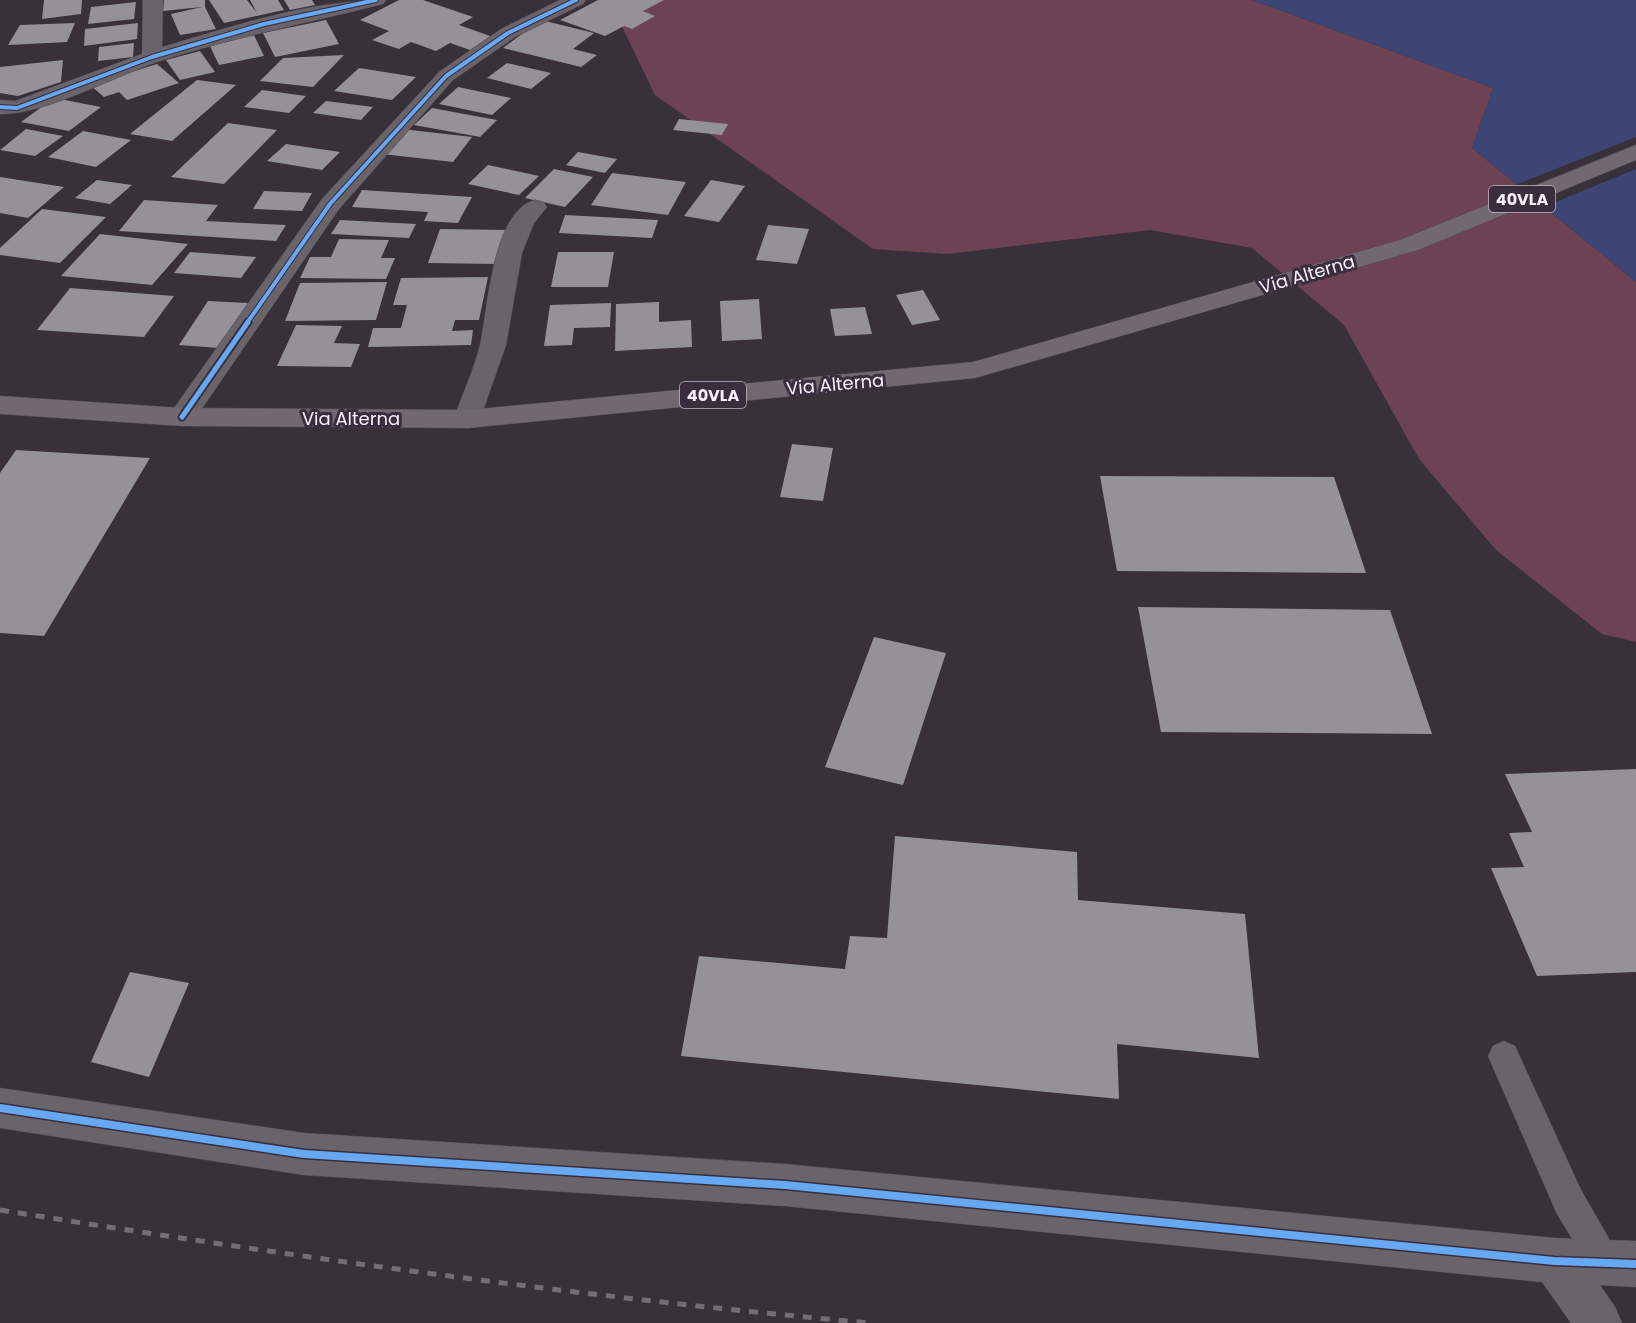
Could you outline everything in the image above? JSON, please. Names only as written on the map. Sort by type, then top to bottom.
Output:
[{"type":"main road","name":"Via Alterna","points":[[0,405],[182,417],[468,419],[975,370],[1409,245],[1636,152]]},
{"type":"street","points":[[152,57],[153,0]]},
{"type":"street","points":[[0,129],[9,108],[152,57],[264,24],[376,0]]},
{"type":"street","points":[[182,417],[330,204],[446,76],[508,33],[576,0]]},
{"type":"street","points":[[468,419],[493,346],[514,234],[524,217],[535,207]]},
{"type":"street","points":[[0,1108],[304,1154],[785,1185],[1554,1261],[1621,1263]]},
{"type":"street","points":[[1554,1261],[1599,1323]]},
{"type":"lane","points":[[1504,1056],[1569,1202],[1621,1263]]},
{"type":"shaded area","points":[[609,0],[1252,0],[1493,88],[1472,148],[1636,282],[1636,642],[1602,634],[1496,550],[1419,459],[1344,325],[1252,248],[1150,230],[947,254],[873,249],[655,95]]},
{"type":"water","points":[[1252,0],[1636,0],[1636,282],[1472,148],[1493,88]]},
{"type":"pier","points":[[1636,137],[1636,169],[1541,208],[1513,186]]},
{"type":"building","points":[[44,0],[82,0],[81,14],[42,19]]},
{"type":"building","points":[[164,0],[205,0],[205,7],[216,29],[180,35],[171,14],[202,7],[163,11]]},
{"type":"building","points":[[209,0],[247,0],[257,13],[250,0],[278,0],[284,10],[224,23]]},
{"type":"building","points":[[284,0],[312,0],[315,5],[290,10]]},
{"type":"building","points":[[399,0],[423,0],[473,17],[459,25],[493,37],[470,50],[450,43],[436,51],[411,42],[399,49],[372,40],[389,31],[360,20]]},
{"type":"building","points":[[598,0],[664,0],[643,11],[655,16],[632,29],[624,26],[605,36],[560,20]]},
{"type":"building","points":[[136,2],[134,19],[88,24],[91,7]]},
{"type":"building","points":[[326,20],[339,44],[275,57],[263,33]]},
{"type":"building","points":[[541,20],[594,33],[573,49],[597,55],[581,67],[503,48]]},
{"type":"building","points":[[75,23],[67,42],[8,45],[20,25]]},
{"type":"building","points":[[138,23],[137,39],[84,46],[85,29]]},
{"type":"building","points":[[254,35],[264,56],[219,65],[209,44]]},
{"type":"building","points":[[134,43],[133,57],[98,61],[99,47]]},
{"type":"building","points":[[200,51],[215,72],[180,80],[166,60]]},
{"type":"building","points":[[344,55],[313,87],[260,81],[283,58]]},
{"type":"building","points":[[63,60],[61,82],[18,96],[0,93],[0,67]]},
{"type":"building","points":[[507,63],[551,73],[531,89],[487,78]]},
{"type":"building","points":[[157,64],[179,83],[127,100],[119,92],[104,97],[90,85]]},
{"type":"building","points":[[359,68],[416,77],[392,100],[334,91]]},
{"type":"building","points":[[197,80],[236,85],[172,141],[130,134]]},
{"type":"building","points":[[458,87],[511,98],[492,115],[439,104]]},
{"type":"building","points":[[262,90],[306,96],[289,113],[244,107]]},
{"type":"building","points":[[54,98],[101,107],[69,131],[21,122]]},
{"type":"building","points":[[326,101],[373,107],[361,120],[313,113]]},
{"type":"building","points":[[432,108],[497,120],[480,137],[414,125]]},
{"type":"building","points":[[679,119],[728,124],[722,135],[673,130]]},
{"type":"building","points":[[228,123],[277,130],[224,184],[171,177]]},
{"type":"building","points":[[26,129],[63,136],[35,156],[0,150]]},
{"type":"building","points":[[402,129],[472,137],[453,162],[382,154]]},
{"type":"building","points":[[83,131],[131,140],[96,167],[48,157]]},
{"type":"building","points":[[286,144],[340,152],[322,170],[267,161]]},
{"type":"building","points":[[578,152],[617,159],[605,173],[566,165]]},
{"type":"building","points":[[488,165],[539,176],[519,195],[468,184]]},
{"type":"building","points":[[554,169],[593,177],[565,207],[525,198]]},
{"type":"building","points":[[612,173],[686,182],[668,215],[591,205]]},
{"type":"building","points":[[0,177],[64,187],[28,218],[0,213]]},
{"type":"building","points":[[97,180],[132,185],[110,204],[75,198]]},
{"type":"building","points":[[711,180],[745,186],[719,222],[684,216]]},
{"type":"building","points":[[362,190],[472,197],[458,223],[424,221],[428,212],[352,207]]},
{"type":"building","points":[[264,191],[312,193],[302,211],[253,209]]},
{"type":"building","points":[[144,200],[218,205],[206,221],[286,225],[276,241],[119,231]]},
{"type":"building","points":[[42,209],[106,217],[60,263],[0,255],[0,248]]},
{"type":"building","points":[[565,215],[658,220],[652,238],[559,233]]},
{"type":"building","points":[[340,220],[416,224],[409,238],[331,234]]},
{"type":"building","points":[[768,225],[809,229],[797,264],[756,260]]},
{"type":"building","points":[[440,229],[508,230],[498,264],[428,263]]},
{"type":"building","points":[[100,234],[188,244],[152,285],[61,276]]},
{"type":"building","points":[[339,239],[389,240],[381,258],[395,258],[386,279],[300,278],[310,257],[331,257]]},
{"type":"building","points":[[190,252],[256,257],[241,278],[174,273]]},
{"type":"building","points":[[558,252],[614,252],[608,287],[551,287]]},
{"type":"building","points":[[488,277],[479,320],[455,320],[452,331],[473,330],[471,345],[368,347],[373,328],[401,328],[407,305],[393,305],[401,278]]},
{"type":"building","points":[[387,282],[376,320],[285,321],[300,283]]},
{"type":"building","points":[[70,288],[174,296],[144,337],[37,330]]},
{"type":"building","points":[[923,290],[940,320],[912,325],[896,295]]},
{"type":"building","points":[[759,299],[762,339],[722,341],[720,301]]},
{"type":"building","points":[[208,301],[248,303],[220,348],[179,345]]},
{"type":"building","points":[[659,302],[659,322],[691,320],[692,347],[615,351],[616,304]]},
{"type":"building","points":[[611,303],[610,327],[574,328],[572,345],[544,346],[550,305]]},
{"type":"building","points":[[865,307],[872,334],[835,336],[830,309]]},
{"type":"building","points":[[296,325],[342,326],[334,343],[360,344],[351,367],[277,366]]},
{"type":"building","points":[[792,444],[833,448],[823,501],[780,497]]},
{"type":"building","points":[[16,450],[150,458],[44,636],[0,633],[0,473]]},
{"type":"building","points":[[1100,476],[1334,477],[1366,573],[1117,571]]},
{"type":"building","points":[[1138,607],[1390,610],[1432,734],[1161,732]]},
{"type":"building","points":[[874,637],[946,653],[903,785],[825,767]]},
{"type":"building","points":[[1636,769],[1636,972],[1537,976],[1491,868],[1524,867],[1509,833],[1532,832],[1505,774]]},
{"type":"building","points":[[895,836],[1077,852],[1078,900],[1245,914],[1259,1058],[1117,1044],[1119,1099],[681,1056],[699,956],[845,969],[850,936],[887,938]]},
{"type":"building","points":[[130,972],[189,983],[149,1077],[91,1062]]},
{"type":"railway","points":[[0,1210],[434,1274],[652,1301],[870,1323]]},
{"type":"cycle path","points":[[0,107],[17,108],[152,57],[264,24],[376,0]]},
{"type":"cycle path","points":[[182,417],[330,204],[446,76],[508,33],[576,0]]},
{"type":"cycle path","points":[[0,1108],[304,1154],[785,1185],[1554,1261],[1636,1264]]}]
